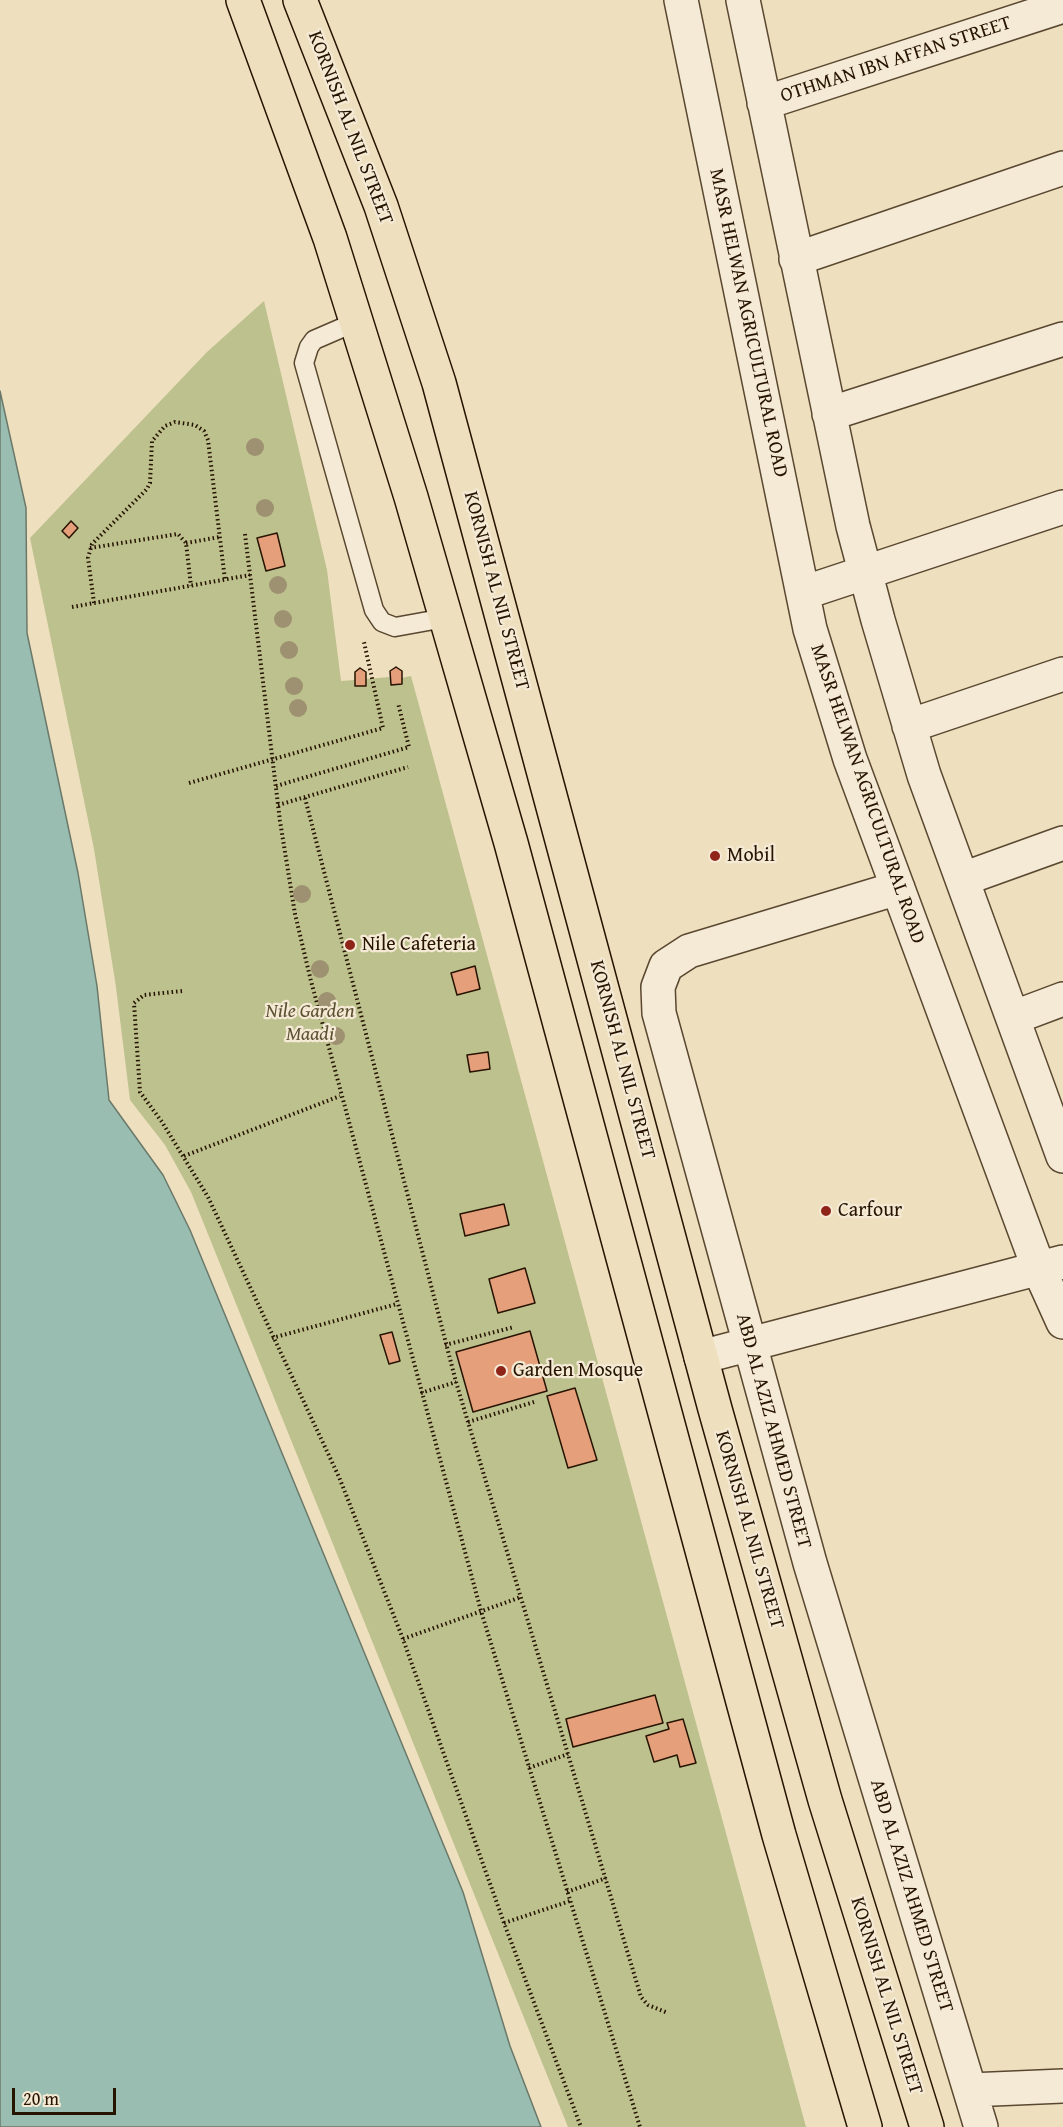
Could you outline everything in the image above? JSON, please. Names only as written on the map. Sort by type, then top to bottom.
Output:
[{"type":"highway","points":[[243,0],[294,132],[358,321],[511,843],[779,1835],[865,2127]]},
{"type":"highway","name":"KORNISH AL NIL STREET","points":[[300,0],[381,206],[439,382],[715,1409],[825,1800],[927,2127]]},
{"type":"highway","points":[[666,1423],[715,1409]]},
{"type":"street","name":"MASR HELWAN AGRICULTURAL ROAD","points":[[681,0],[810,629],[850,759],[898,888],[1051,1265],[1063,1321]]},
{"type":"street","points":[[743,0],[829,414],[865,572],[924,775],[1062,1146]]},
{"type":"street","name":"OTHMAN IBN AFFAN STREET","points":[[764,103],[1063,6]]},
{"type":"street","points":[[796,259],[1063,168]]},
{"type":"street","points":[[829,414],[1063,339]]},
{"type":"street","points":[[803,593],[1063,507]]},
{"type":"street","points":[[909,726],[1063,674]]},
{"type":"street","points":[[963,879],[1063,843]]},
{"type":"street","name":"ABD AL AZIZ AHMED STREET","points":[[898,888],[689,951],[666,966],[658,987],[659,1013],[810,1563],[981,2127]]},
{"type":"street","points":[[1015,1017],[1063,999]]},
{"type":"street","points":[[701,1357],[1051,1265]]},
{"type":"street","points":[[970,2090],[1063,2086]]},
{"type":"lane","points":[[358,321],[314,340],[305,355],[304,372],[374,610],[388,626],[403,627],[445,618]]},
{"type":"path","points":[[94,603],[88,558],[90,548],[147,489],[150,483],[152,441],[165,426],[175,422],[195,425],[204,431],[208,440],[225,580]]},
{"type":"path","points":[[90,548],[173,534],[182,536],[186,543],[190,586]]},
{"type":"path","points":[[245,534],[278,805],[295,914],[340,1096],[481,1611],[640,2127]]},
{"type":"path","points":[[186,543],[220,537]]},
{"type":"path","points":[[72,607],[250,575]]},
{"type":"path","points":[[189,783],[383,728],[362,632],[388,626]]},
{"type":"path","points":[[276,786],[409,747],[398,703]]},
{"type":"path","points":[[278,805],[408,767]]},
{"type":"path","points":[[305,798],[445,1345],[520,1597],[641,1997],[648,2006],[668,2013]]},
{"type":"path","points":[[183,991],[139,996],[133,1007],[140,1092],[184,1156],[208,1197],[339,1477],[403,1639],[504,1923],[581,2127]]},
{"type":"path","points":[[184,1156],[340,1096]]},
{"type":"path","points":[[272,1338],[397,1304]]},
{"type":"path","points":[[445,1345],[513,1327]]},
{"type":"path","points":[[422,1393],[456,1382]]},
{"type":"path","points":[[468,1422],[534,1402]]},
{"type":"path","points":[[403,1639],[520,1597]]},
{"type":"path","points":[[529,1768],[568,1754]]},
{"type":"path","points":[[567,1892],[606,1878]]},
{"type":"path","points":[[504,1923],[570,1901]]},
{"type":"green space","name":"Nile Garden Maadi","points":[[264,301],[327,570],[341,681],[354,680],[355,672],[360,668],[366,672],[366,679],[390,677],[390,671],[396,667],[402,671],[402,678],[411,676],[806,2127],[568,2127],[191,1192],[165,1145],[130,1100],[116,987],[94,849],[30,538],[207,352]]},
{"type":"water","points":[[0,391],[26,508],[27,633],[78,873],[97,986],[109,1100],[163,1175],[190,1230],[463,1892],[510,2046],[541,2127],[0,2127]]},
{"type":"building","points":[[71,521],[78,528],[69,538],[62,531]]},
{"type":"building","points":[[277,533],[285,566],[266,571],[257,538]]},
{"type":"building","points":[[396,667],[402,671],[402,684],[391,685],[390,671]]},
{"type":"building","points":[[360,668],[366,672],[366,686],[355,686],[355,672]]},
{"type":"building","points":[[475,966],[480,989],[457,995],[451,973]]},
{"type":"building","points":[[488,1052],[490,1069],[470,1072],[467,1055]]},
{"type":"building","points":[[504,1204],[509,1225],[465,1236],[460,1214]]},
{"type":"building","points":[[525,1268],[535,1303],[498,1313],[489,1279]]},
{"type":"building","name":"Garden Mosque","points":[[530,1331],[547,1391],[473,1412],[456,1352]]},
{"type":"building","points":[[392,1332],[400,1361],[389,1364],[380,1335]]},
{"type":"building","points":[[575,1388],[597,1460],[568,1468],[547,1396]]},
{"type":"building","points":[[655,1695],[663,1723],[573,1747],[566,1719]]},
{"type":"building","points":[[683,1719],[696,1763],[680,1767],[677,1755],[654,1762],[646,1736],[669,1729],[667,1723]]},
{"type":"place","name":"Mobil","points":[[715,856]]},
{"type":"place","name":"Nile Cafeteria","points":[[350,945]]},
{"type":"place","name":"Carfour","points":[[826,1211]]},
{"type":"place","name":"Garden Mosque","points":[[501,1371]]}]
